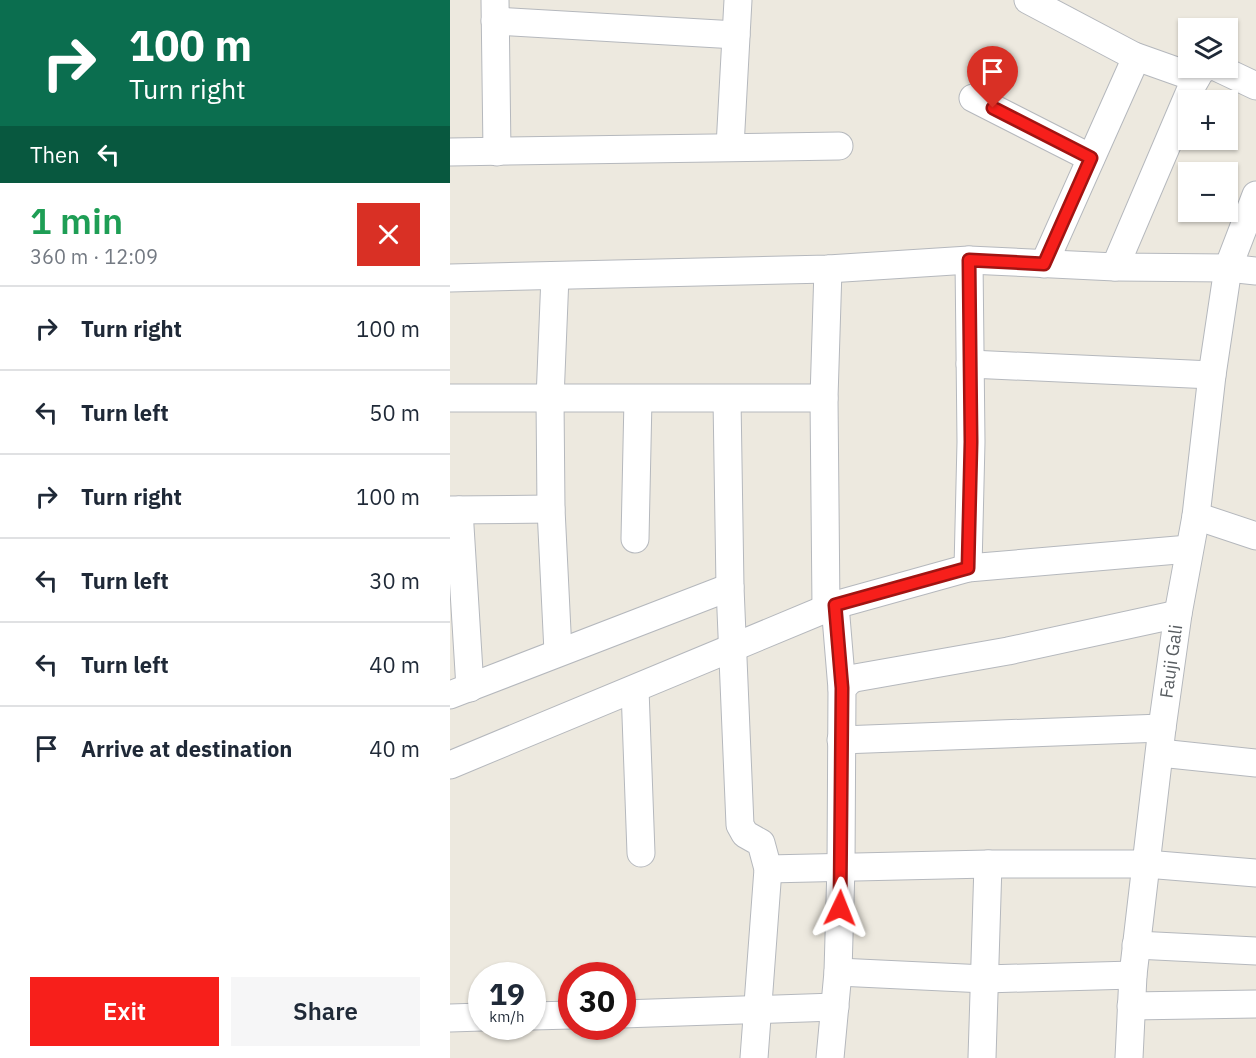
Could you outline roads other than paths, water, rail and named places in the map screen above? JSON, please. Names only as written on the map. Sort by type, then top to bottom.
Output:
[{"type":"street","points":[[730,147],[738,0]]},
{"type":"street","points":[[1028,0],[1134,56],[1178,65]]},
{"type":"street","points":[[497,152],[495,10],[736,35]]},
{"type":"street","points":[[1044,264],[1135,60],[1134,56]]},
{"type":"street","points":[[1115,267],[1204,78]]},
{"type":"street","points":[[1230,78],[1256,86]]},
{"type":"street","points":[[973,98],[1091,158]]},
{"type":"street","points":[[450,153],[839,146]]},
{"type":"street","name":"Fauji Gali","points":[[1129,1058],[1136,945],[1178,614],[1196,516],[1212,375],[1228,268],[1256,195]]},
{"type":"street","points":[[968,568],[971,442],[969,260]]},
{"type":"street","points":[[450,278],[828,269],[969,260],[1115,267],[1228,268],[1256,271]]},
{"type":"street","points":[[828,269],[824,399],[830,606],[842,688],[838,972],[830,1058]]},
{"type":"street","points":[[555,276],[550,399],[551,509],[558,652]]},
{"type":"street","points":[[970,363],[1212,375]]},
{"type":"street","points":[[450,398],[824,399]]},
{"type":"street","points":[[635,538],[638,399]]},
{"type":"street","points":[[727,399],[729,587],[740,825],[745,834],[761,843],[768,869],[754,1058]]},
{"type":"street","points":[[551,509],[454,510],[460,692],[729,587]]},
{"type":"street","points":[[1196,516],[1256,536]]},
{"type":"street","points":[[450,765],[732,649],[830,606],[968,568],[1189,549]]},
{"type":"street","points":[[842,688],[855,678],[1008,651],[1178,614]]},
{"type":"street","points":[[635,688],[641,853]]},
{"type":"street","points":[[841,740],[1161,741],[1256,763]]},
{"type":"street","points":[[768,869],[988,864],[1146,864],[1256,873]]},
{"type":"street","points":[[982,1058],[988,864]]},
{"type":"street","points":[[1136,945],[1256,951]]},
{"type":"street","points":[[838,972],[985,979],[1133,975]]},
{"type":"street","points":[[1131,1006],[1256,1004]]},
{"type":"street","points":[[636,1014],[835,1007]]},
{"type":"street","points":[[450,1018],[468,1017]]}]
